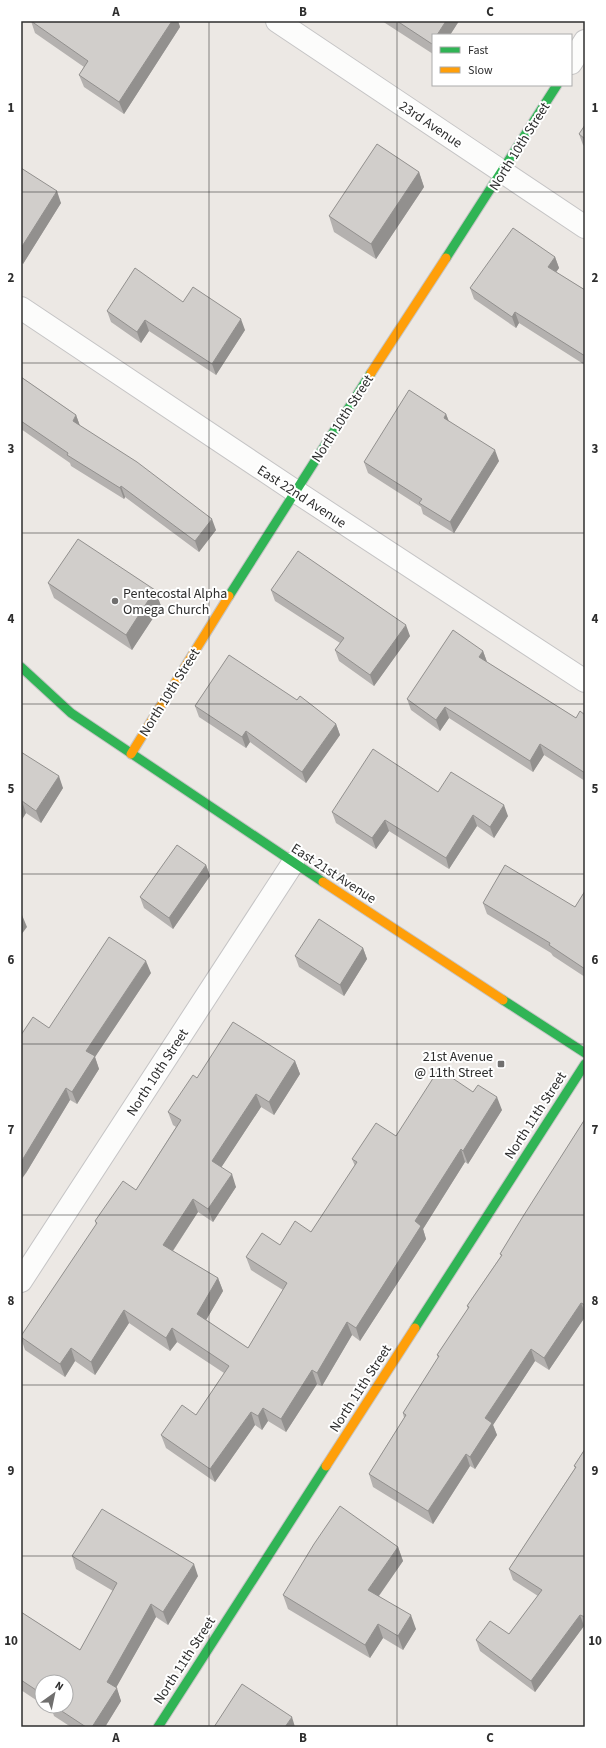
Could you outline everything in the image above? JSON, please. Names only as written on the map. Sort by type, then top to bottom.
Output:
[{"type":"street","name":"23rd Avenue","points":[[277,21],[502,173],[585,227]]},
{"type":"street","points":[[572,61],[585,41]]},
{"type":"street","name":"North 10th Street","points":[[131,754],[295,491],[502,173],[556,86]]},
{"type":"street","name":"East 22nd Avenue","points":[[21,308],[295,491],[585,681]]},
{"type":"street","name":"East 21st Avenue","points":[[21,667],[71,713],[292,863],[585,1053]]},
{"type":"street","name":"North 10th Street","points":[[21,1281],[292,863]]},
{"type":"street","name":"North 11th Street","points":[[158,1727],[585,1064]]},
{"type":"building","points":[[31,21],[172,21],[119,102],[79,75],[88,61]]},
{"type":"building","points":[[397,21],[446,21],[438,34],[432,34],[432,44]]},
{"type":"building","points":[[585,125],[585,139],[579,134]]},
{"type":"building","points":[[377,144],[419,172],[371,244],[329,216]]},
{"type":"building","points":[[21,168],[57,191],[21,248]]},
{"type":"building","points":[[513,228],[555,257],[548,267],[585,290],[585,356],[515,312],[512,317],[470,288]]},
{"type":"building","points":[[135,268],[183,302],[193,287],[241,319],[212,364],[145,320],[137,332],[107,311]]},
{"type":"building","points":[[21,377],[76,415],[73,421],[137,462],[212,519],[195,541],[121,486],[120,488],[67,455],[68,453],[21,421]]},
{"type":"building","points":[[409,390],[446,414],[444,418],[495,450],[450,522],[419,503],[422,499],[364,462]]},
{"type":"building","points":[[78,539],[155,590],[126,635],[48,583]]},
{"type":"building","points":[[298,551],[406,625],[370,675],[335,650],[344,638],[271,590]]},
{"type":"building","points":[[453,630],[483,651],[479,657],[576,718],[580,711],[585,715],[585,773],[540,744],[530,761],[445,707],[436,720],[407,699]]},
{"type":"building","points":[[229,655],[297,700],[300,696],[336,724],[302,772],[246,731],[242,737],[195,706]]},
{"type":"building","points":[[373,749],[438,792],[451,772],[504,805],[490,827],[473,815],[446,858],[385,820],[372,838],[332,812]]},
{"type":"building","points":[[21,752],[59,776],[36,811],[22,801],[21,803]]},
{"type":"building","points":[[177,845],[206,865],[169,918],[140,897]]},
{"type":"building","points":[[505,865],[575,907],[585,891],[585,969],[549,945],[550,943],[483,903]]},
{"type":"building","points":[[319,919],[363,948],[340,985],[295,956]]},
{"type":"building","points":[[109,937],[146,961],[86,1051],[95,1056],[72,1092],[66,1088],[21,1162],[21,1035],[33,1017],[49,1028]]},
{"type":"building","points":[[233,1022],[295,1061],[269,1102],[256,1094],[212,1161],[232,1174],[208,1209],[193,1199],[163,1245],[218,1278],[197,1314],[248,1348],[287,1283],[246,1257],[262,1233],[280,1245],[295,1221],[311,1232],[357,1162],[352,1159],[376,1123],[396,1136],[439,1069],[473,1092],[478,1085],[497,1097],[463,1151],[461,1149],[415,1221],[421,1226],[356,1328],[347,1322],[317,1373],[312,1370],[281,1419],[263,1408],[258,1416],[251,1412],[210,1469],[161,1435],[182,1405],[196,1415],[229,1366],[172,1328],[166,1338],[124,1310],[91,1362],[71,1348],[60,1364],[21,1336],[97,1223],[95,1221],[123,1181],[136,1190],[181,1120],[168,1112],[193,1075],[197,1078]]},
{"type":"building","points":[[585,1119],[585,1305],[581,1303],[544,1358],[531,1349],[485,1418],[492,1423],[470,1457],[466,1454],[428,1511],[369,1474],[406,1415],[403,1413],[439,1356],[437,1355],[469,1307],[467,1306],[502,1255],[500,1254]]},
{"type":"building","points":[[585,1449],[585,1617],[580,1615],[531,1681],[476,1640],[490,1621],[509,1634],[542,1590],[509,1569],[576,1467],[574,1466]]},
{"type":"building","points":[[340,1506],[398,1547],[368,1590],[411,1615],[398,1636],[378,1624],[365,1645],[283,1595],[314,1544]]},
{"type":"building","points":[[102,1509],[194,1564],[163,1612],[151,1604],[107,1682],[117,1688],[92,1727],[86,1727],[66,1714],[74,1714],[74,1674],[34,1674],[34,1689],[21,1680],[21,1612],[80,1650],[117,1583],[72,1556]]},
{"type":"building","points":[[242,1684],[292,1717],[285,1727],[214,1727]]},
{"type":"traffic: fast","points":[[446,258],[556,86]]},
{"type":"traffic: fast","points":[[229,596],[371,373]]},
{"type":"traffic: fast","points":[[21,667],[71,713],[323,882]]},
{"type":"traffic: fast","points":[[503,1000],[585,1053]]},
{"type":"traffic: fast","points":[[415,1328],[585,1064]]},
{"type":"traffic: fast","points":[[158,1727],[326,1466]]},
{"type":"traffic: slow","points":[[371,373],[446,258]]},
{"type":"traffic: slow","points":[[131,754],[229,596]]},
{"type":"traffic: slow","points":[[323,882],[503,1000]]},
{"type":"traffic: slow","points":[[326,1466],[415,1328]]},
{"type":"place","name":"Pentecostal Alpha Omega Church","points":[[115,601]]},
{"type":"place","name":"21st Avenue @ 11th Street","points":[[501,1064]]}]
